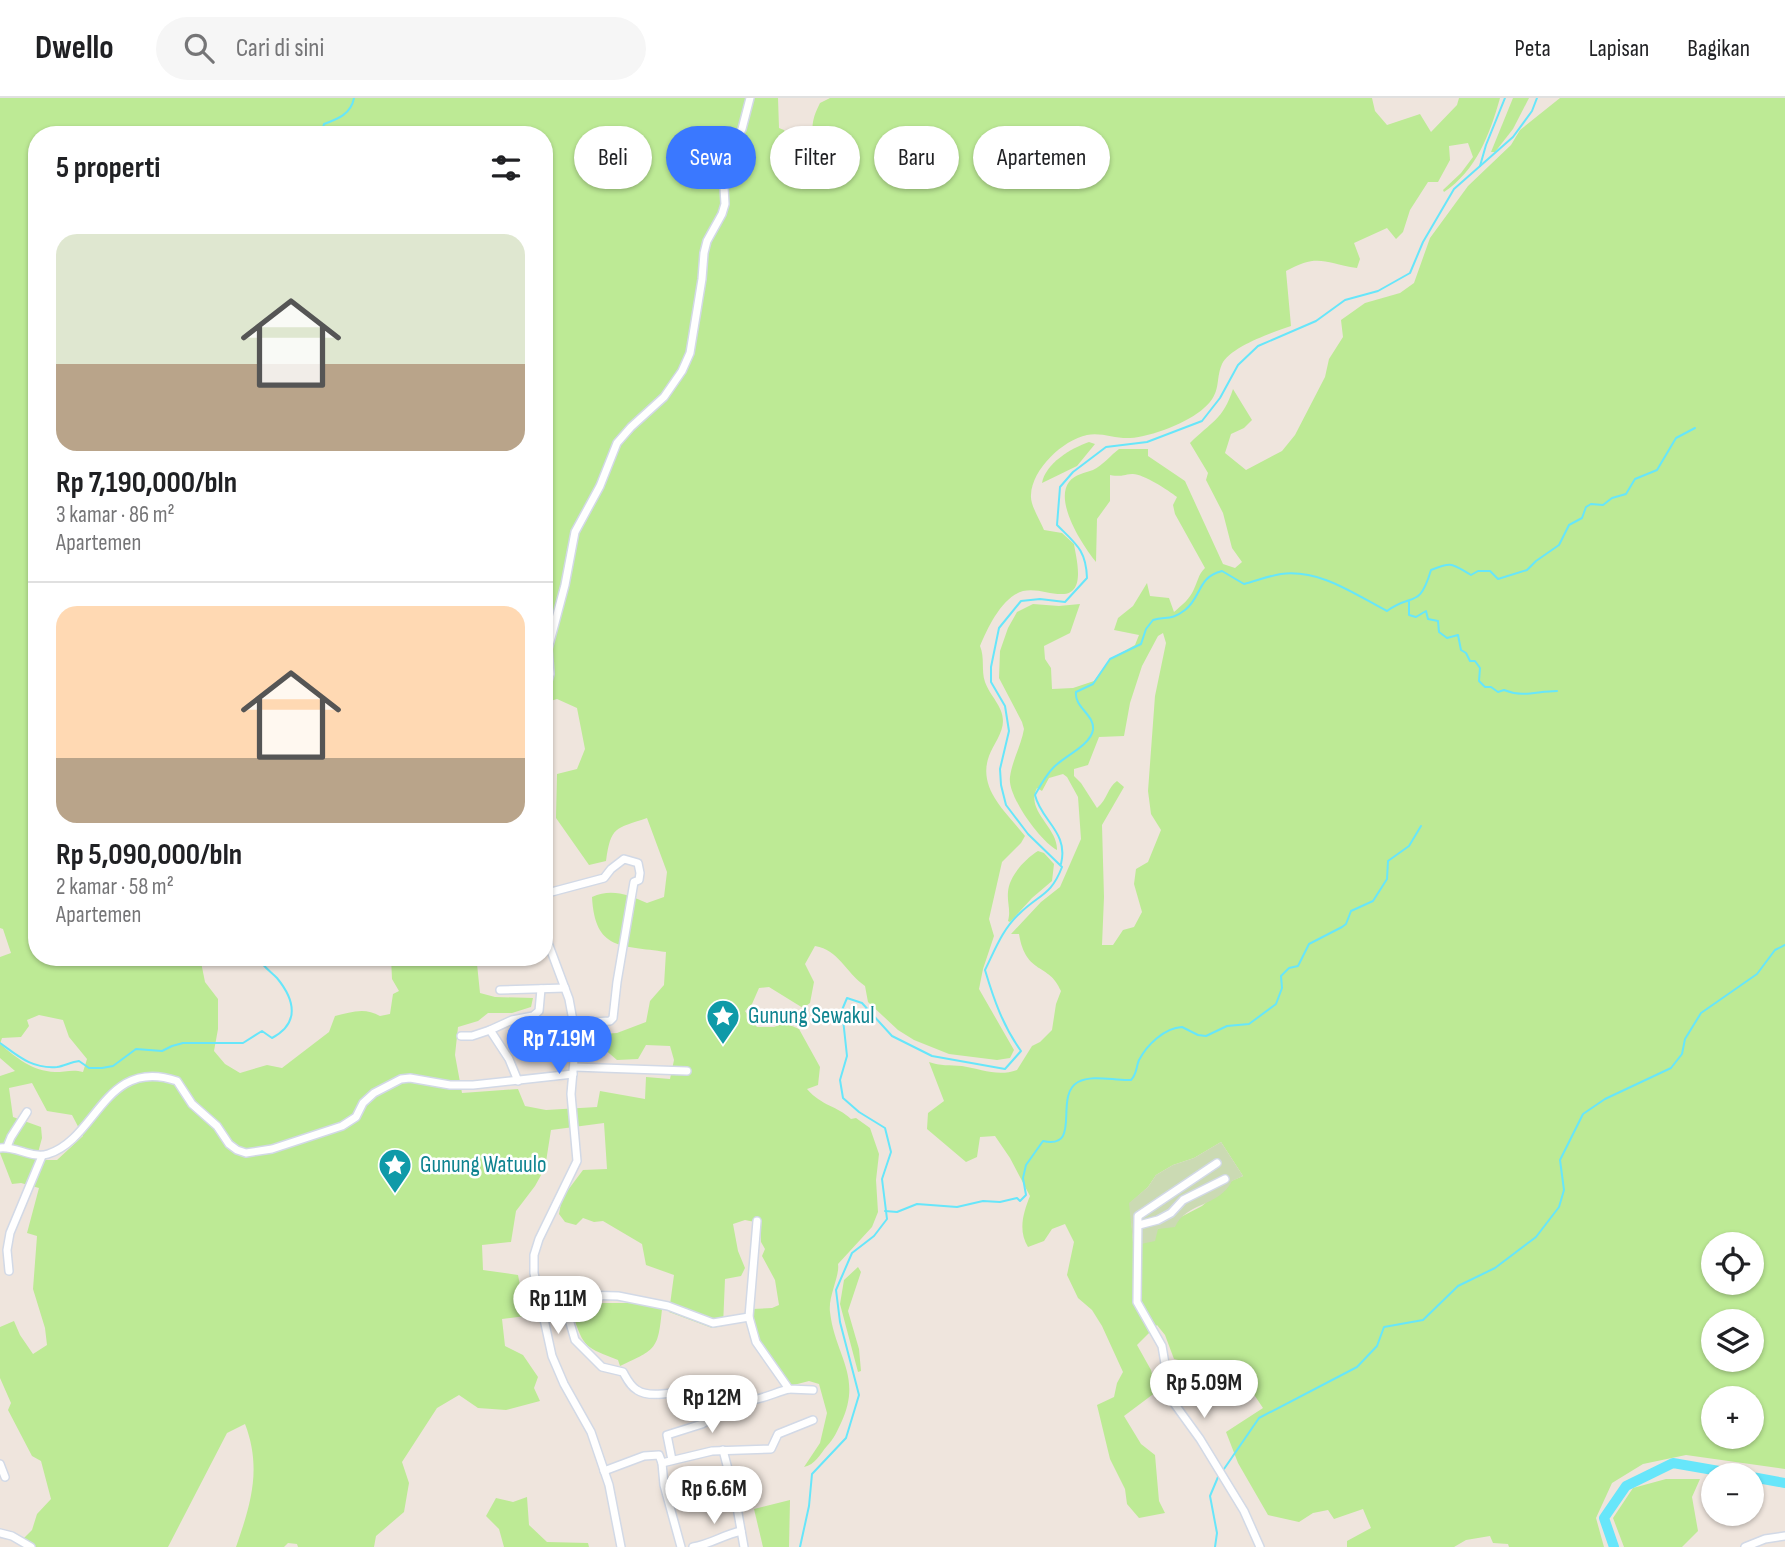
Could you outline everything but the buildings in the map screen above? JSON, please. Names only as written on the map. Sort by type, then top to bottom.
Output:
[{"type":"street","points":[[553,630],[575,532],[600,486],[617,443],[664,397],[682,372],[690,353],[704,253],[725,204],[723,171],[730,150],[742,129],[750,98]]},
{"type":"street","points":[[553,892],[604,878],[624,859],[638,863],[639,880],[634,882],[613,1018],[610,1021],[573,1023]]},
{"type":"street","points":[[553,956],[565,988],[576,1037],[571,1099],[578,1161],[548,1219],[534,1255],[534,1273],[555,1364],[589,1426],[609,1485],[621,1547]]},
{"type":"street","points":[[500,990],[565,988]]},
{"type":"street","points":[[461,1036],[472,1036],[512,1020],[533,1016],[539,1011],[541,989]]},
{"type":"street","points":[[490,1030],[509,1059],[518,1081]]},
{"type":"street","points":[[27,1112],[4,1147],[42,1156],[66,1144],[115,1092],[144,1076],[177,1082],[192,1104],[217,1126],[229,1144],[247,1153],[272,1149],[342,1126],[355,1117],[363,1103],[374,1093],[401,1079],[450,1085],[518,1081],[573,1070],[687,1071]]},
{"type":"street","points":[[9,1271],[10,1233],[42,1156]]},
{"type":"street","points":[[1217,1163],[1138,1216],[1137,1302],[1162,1346],[1171,1399],[1200,1439],[1244,1511],[1260,1547]]},
{"type":"street","points":[[1139,1225],[1158,1220],[1171,1213],[1183,1200],[1225,1180]]},
{"type":"street","points":[[757,1221],[749,1317],[756,1342],[789,1389]]},
{"type":"street","points":[[538,1294],[618,1296],[668,1306],[713,1323],[749,1317]]},
{"type":"street","points":[[542,1311],[566,1309],[575,1340],[602,1367],[623,1372],[639,1392],[654,1395],[709,1385],[717,1386],[742,1400]]},
{"type":"street","points":[[672,1460],[667,1435],[702,1424],[742,1400],[789,1389],[813,1390]]},
{"type":"street","points":[[662,1463],[723,1450],[771,1449],[778,1434],[813,1420]]},
{"type":"street","points":[[723,1450],[744,1547]]},
{"type":"street","points":[[604,1471],[644,1456],[659,1455],[663,1481],[681,1547]]},
{"type":"street","points":[[0,1464],[5,1477]]},
{"type":"street","points":[[693,1547],[711,1544],[727,1534],[741,1531]]},
{"type":"street","points":[[0,1533],[12,1536],[31,1547]]},
{"type":"street","points":[[1745,1547],[1785,1536]]},
{"type":"green space","points":[[0,98],[778,98],[779,126],[770,126],[770,189],[860,189],[860,126],[813,126],[820,103],[830,98],[1372,98],[1375,111],[1387,125],[1420,114],[1431,132],[1457,105],[1459,98],[1500,98],[1492,125],[1465,174],[1444,192],[1473,157],[1468,143],[1449,146],[1450,160],[1438,182],[1428,182],[1410,210],[1403,232],[1396,239],[1387,228],[1354,243],[1360,259],[1357,268],[1314,261],[1286,271],[1291,326],[1253,341],[1227,358],[1222,364],[1213,397],[1204,408],[1180,423],[1148,435],[1125,438],[1092,434],[1078,438],[1050,457],[1037,475],[1031,495],[1034,508],[1044,530],[1062,533],[1074,544],[1078,566],[1077,582],[1069,593],[1028,590],[1015,594],[1002,606],[980,646],[985,682],[1001,711],[1003,721],[989,756],[987,779],[996,800],[1025,836],[1002,862],[989,919],[994,936],[979,989],[1014,1050],[1010,1058],[997,1060],[949,1054],[914,1040],[898,1030],[868,1002],[865,986],[836,957],[815,946],[805,964],[814,982],[810,1003],[803,1008],[769,987],[759,988],[752,1004],[745,1011],[757,1027],[774,1027],[785,1023],[799,1029],[820,1067],[818,1085],[807,1089],[824,1103],[851,1119],[856,1118],[870,1128],[879,1154],[876,1180],[878,1212],[872,1227],[838,1264],[830,1306],[833,1327],[849,1379],[847,1407],[833,1438],[811,1464],[804,1467],[820,1443],[827,1413],[819,1384],[809,1381],[786,1387],[763,1356],[745,1321],[752,1309],[779,1305],[775,1280],[762,1256],[765,1249],[761,1242],[760,1223],[745,1220],[733,1224],[738,1251],[745,1268],[741,1276],[725,1279],[723,1326],[712,1328],[669,1312],[674,1275],[646,1265],[642,1244],[603,1221],[594,1222],[583,1218],[576,1225],[565,1222],[559,1214],[562,1198],[583,1170],[607,1169],[604,1123],[551,1130],[545,1168],[516,1211],[511,1242],[482,1245],[483,1270],[518,1275],[526,1316],[502,1319],[505,1346],[523,1355],[538,1377],[534,1388],[540,1401],[506,1410],[478,1408],[459,1395],[437,1408],[402,1462],[409,1483],[404,1512],[376,1536],[374,1547],[298,1547],[297,1544],[288,1543],[284,1547],[236,1547],[250,1501],[254,1471],[245,1424],[227,1433],[168,1547],[24,1547],[19,1543],[32,1530],[37,1514],[51,1499],[41,1461],[32,1456],[8,1410],[11,1403],[0,1378],[0,1327],[14,1321],[33,1354],[47,1345],[45,1328],[33,1289],[37,1236],[27,1233],[39,1188],[21,1183],[12,1184],[0,1153],[0,1076],[15,1071],[0,1058],[0,1044],[0,957],[11,953],[3,929],[0,928]],"holes":[[[39,1015],[63,1020],[69,1037],[87,1059],[83,1072],[55,1072],[32,1066],[0,1044],[2,1038],[21,1037],[29,1026],[27,1020]],[[32,1083],[47,1111],[72,1115],[83,1136],[57,1160],[36,1160],[42,1138],[41,1127],[13,1117],[9,1088]]]},
{"type":"green space","points":[[1513,98],[1529,98],[1513,129],[1495,152],[1491,152]]},
{"type":"green space","points":[[1560,98],[1785,98],[1785,1469],[1764,1466],[1764,1463],[1743,1463],[1686,1455],[1643,1464],[1612,1483],[1596,1518],[1604,1547],[1509,1547],[1508,1544],[1493,1543],[1490,1536],[1466,1540],[1454,1547],[1347,1547],[1347,1541],[1371,1528],[1363,1509],[1334,1519],[1328,1510],[1313,1513],[1299,1522],[1268,1515],[1238,1463],[1226,1432],[1263,1408],[1251,1390],[1219,1404],[1203,1366],[1174,1359],[1165,1335],[1157,1325],[1137,1345],[1151,1370],[1156,1392],[1124,1416],[1141,1444],[1155,1455],[1159,1501],[1165,1513],[1139,1518],[1127,1504],[1125,1489],[1110,1459],[1097,1405],[1114,1397],[1123,1372],[1102,1326],[1092,1310],[1078,1298],[1067,1275],[1074,1242],[1065,1224],[1052,1229],[1044,1241],[1028,1247],[1023,1235],[1023,1222],[1030,1196],[995,1136],[980,1137],[977,1157],[966,1162],[927,1129],[928,1113],[944,1101],[929,1062],[996,1073],[1017,1070],[1032,1046],[1052,1030],[1061,991],[1050,976],[1027,957],[1019,934],[1011,934],[1041,902],[1060,887],[1081,839],[1078,797],[1063,774],[1049,778],[1042,791],[1037,788],[1035,804],[1053,834],[1057,850],[1042,838],[1026,818],[1011,785],[1011,771],[1024,729],[999,678],[1000,651],[1017,612],[1033,604],[1080,604],[1070,633],[1044,646],[1045,659],[1051,668],[1052,689],[1073,688],[1094,681],[1110,659],[1135,645],[1139,635],[1114,630],[1118,618],[1133,606],[1147,583],[1150,596],[1169,598],[1174,612],[1192,593],[1205,568],[1175,514],[1173,505],[1177,497],[1161,486],[1136,474],[1110,475],[1110,501],[1097,519],[1096,562],[1072,524],[1065,501],[1069,482],[1077,475],[1097,468],[1119,449],[1148,449],[1148,456],[1185,481],[1223,564],[1235,568],[1242,562],[1232,548],[1223,513],[1206,480],[1208,473],[1190,443],[1221,414],[1233,389],[1252,420],[1244,428],[1231,434],[1225,453],[1246,470],[1282,451],[1295,435],[1325,377],[1329,359],[1343,337],[1341,320],[1365,303],[1400,293],[1414,283],[1430,238],[1468,186],[1511,145],[1520,130]],"holes":[[[1163,633],[1166,643],[1155,696],[1148,791],[1151,814],[1161,830],[1148,862],[1136,869],[1134,884],[1142,912],[1134,927],[1123,930],[1113,945],[1102,945],[1102,825],[1124,787],[1117,781],[1097,808],[1074,776],[1074,769],[1088,765],[1099,737],[1124,736],[1130,703],[1142,666],[1158,636]],[[1221,1142],[1243,1176],[1231,1181],[1202,1206],[1133,1242],[1130,1203],[1148,1187],[1156,1175]]]},
{"type":"green space","points":[[1089,442],[1095,444],[1077,466],[1042,483],[1053,463],[1074,448]]},
{"type":"green space","points":[[1038,851],[1044,853],[1054,864],[1052,881],[1010,922],[1008,896],[1011,880],[1023,863]]},
{"type":"green space","points":[[1221,1142],[1243,1176],[1232,1181],[1219,1196],[1187,1213],[1175,1227],[1158,1229],[1155,1241],[1141,1244],[1133,1242],[1129,1203],[1148,1187],[1156,1175]]},
{"type":"green space","points":[[858,1267],[861,1272],[848,1311],[859,1349],[861,1371],[858,1372],[840,1304],[844,1280]]},
{"type":"green space","points":[[581,1303],[637,1303],[662,1309],[657,1340],[642,1356],[620,1366],[618,1360],[593,1349],[580,1335],[573,1315]]},
{"type":"green space","points":[[1666,1479],[1700,1479],[1692,1497],[1698,1531],[1682,1547],[1624,1547],[1613,1518],[1633,1488]]},
{"type":"green space","points":[[527,1497],[529,1525],[547,1542],[588,1543],[589,1547],[504,1547],[499,1529],[486,1516],[496,1498],[513,1502]]},
{"type":"green space","points":[[790,1500],[789,1547],[763,1547],[754,1509]]},
{"type":"waterway","points":[[323,126],[347,112],[354,98]]},
{"type":"waterway","points":[[1480,166],[1505,98]]},
{"type":"waterway","points":[[800,1547],[809,1506],[812,1474],[846,1438],[859,1395],[840,1322],[836,1290],[852,1253],[874,1236],[887,1219],[882,1179],[891,1152],[885,1128],[843,1098],[840,1080],[847,1056],[842,1010],[847,998],[862,1003],[892,1036],[932,1056],[1005,1069],[1021,1051],[1000,1012],[985,970],[999,940],[1013,920],[1049,889],[1062,867],[1028,834],[1006,805],[1000,769],[1009,731],[1005,706],[991,682],[991,667],[999,628],[1021,601],[1040,599],[1065,602],[1087,578],[1082,554],[1057,525],[1060,487],[1073,472],[1106,447],[1147,442],[1202,421],[1220,398],[1238,365],[1258,346],[1316,321],[1345,300],[1378,291],[1410,273],[1423,242],[1454,189],[1513,137],[1532,111],[1537,98]]},
{"type":"waterway","points":[[1061,864],[1061,843],[1058,835],[1035,795],[1053,768],[1091,736],[1093,725],[1078,702],[1076,692],[1093,684],[1110,659],[1141,644],[1146,629],[1153,620],[1172,617],[1185,610],[1208,578],[1222,571],[1244,584],[1281,574],[1309,575],[1336,584],[1387,611],[1419,596],[1431,570],[1444,565],[1456,566],[1471,575],[1478,571],[1490,571],[1498,579],[1527,570],[1559,545],[1569,525],[1582,518],[1586,507],[1591,504],[1603,505],[1612,498],[1626,494],[1635,479],[1657,470],[1676,438],[1695,428]]},
{"type":"waterway","points":[[1409,602],[1409,615],[1416,617],[1426,611],[1428,619],[1438,621],[1439,632],[1447,638],[1458,635],[1461,650],[1480,668],[1479,681],[1485,687],[1491,687],[1498,692],[1504,690],[1517,694],[1557,691]]},
{"type":"waterway","points":[[885,1211],[897,1212],[917,1204],[957,1207],[983,1201],[1000,1202],[1017,1198],[1020,1201],[1026,1195],[1023,1178],[1026,1165],[1043,1141],[1055,1142],[1062,1138],[1068,1098],[1071,1089],[1078,1082],[1097,1078],[1131,1080],[1147,1049],[1169,1030],[1182,1027],[1206,1036],[1227,1026],[1249,1024],[1276,1004],[1282,988],[1281,976],[1289,968],[1298,966],[1309,944],[1342,927],[1351,911],[1373,901],[1387,879],[1388,861],[1409,846],[1421,826]]},
{"type":"waterway","points":[[1224,1469],[1259,1418],[1357,1367],[1377,1346],[1384,1327],[1423,1320],[1458,1286],[1495,1268],[1536,1237],[1559,1207],[1564,1190],[1560,1160],[1583,1114],[1605,1099],[1671,1068],[1682,1054],[1685,1039],[1701,1013],[1757,974],[1775,950],[1785,945]]},
{"type":"waterway","points":[[0,1043],[26,1061],[40,1066],[57,1067],[79,1061],[89,1068],[102,1068],[113,1066],[136,1049],[162,1051],[183,1043],[243,1043],[262,1031],[272,1038],[287,1025],[292,1011],[283,986],[264,966]]},
{"type":"waterway","points":[[1614,1547],[1604,1518],[1626,1486],[1673,1463],[1701,1468]]},
{"type":"waterway","points":[[1215,1547],[1217,1533],[1210,1496],[1218,1477]]},
{"type":"waterway","points":[[1764,1479],[1785,1483]]},
{"type":"place","name":"Gunung Sewakul","points":[[723,1046]]},
{"type":"place","name":"Gunung Watuulo","points":[[395,1195]]}]
